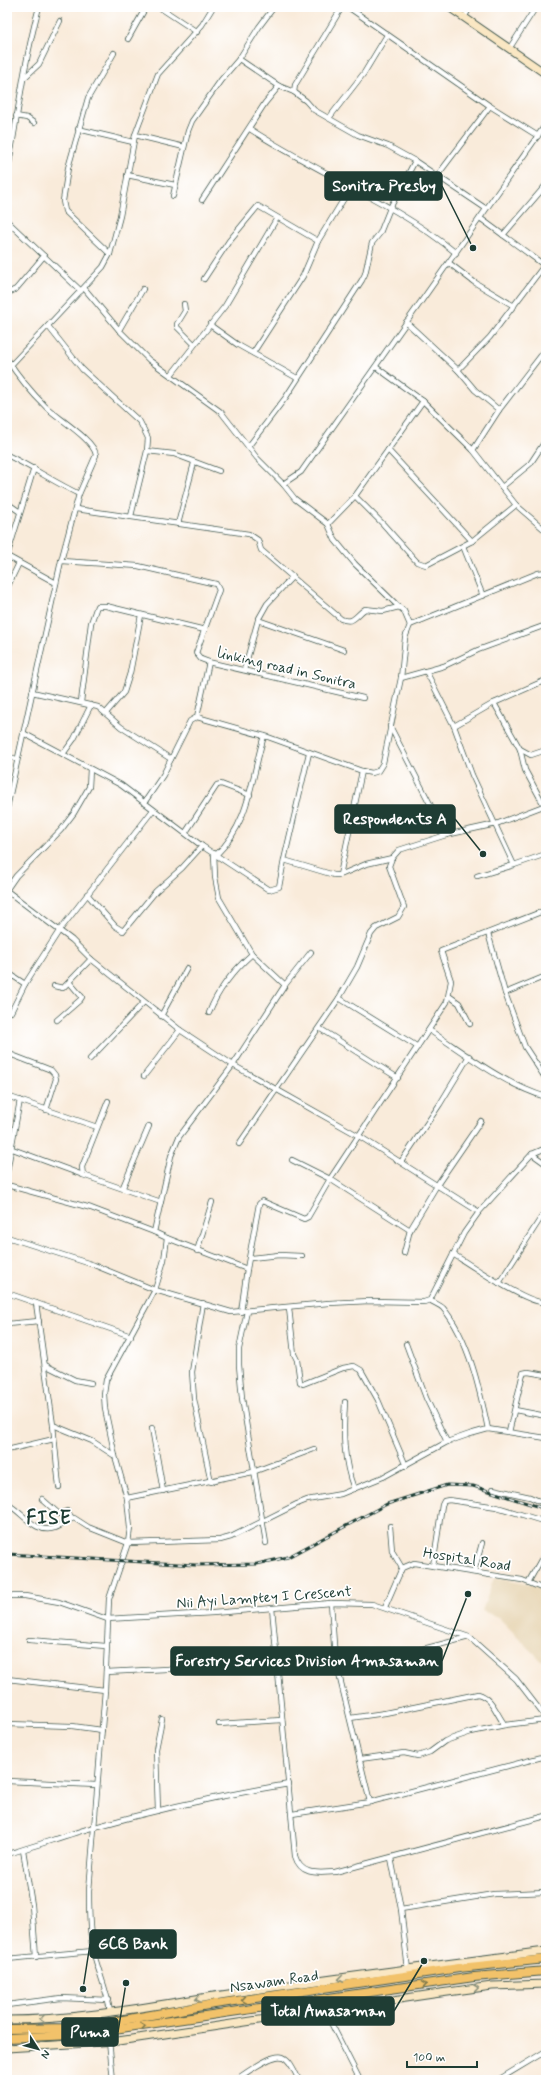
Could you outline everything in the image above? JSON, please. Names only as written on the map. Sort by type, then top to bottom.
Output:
[{"type":"highway","name":"Nsawam Road","points":[[7,2029],[70,2028],[94,2025],[208,2005],[459,1968],[546,1959]]},
{"type":"highway","name":"Nsawam Road","points":[[7,2038],[73,2035],[460,1980],[546,1970]]},
{"type":"main road","points":[[449,7],[546,74]]},
{"type":"main road","points":[[7,2020],[67,2018],[110,2013],[213,1996],[546,1951]]},
{"type":"main road","points":[[7,2048],[109,2041],[492,1986],[546,1984]]},
{"type":"street","points":[[7,175],[9,141],[24,78],[31,34],[39,7]]},
{"type":"street","points":[[128,39],[146,7]]},
{"type":"street","points":[[159,7],[197,32]]},
{"type":"street","points":[[11,365],[103,267],[110,254],[134,135],[158,74],[197,32],[213,7]]},
{"type":"street","points":[[173,196],[184,146],[192,121],[221,80],[239,59],[259,27],[274,7]]},
{"type":"street","points":[[294,92],[295,85],[342,7]]},
{"type":"street","points":[[348,7],[490,106],[538,136]]},
{"type":"street","points":[[464,18],[470,7]]},
{"type":"street","points":[[509,49],[536,7]]},
{"type":"street","points":[[24,78],[39,64],[60,21]]},
{"type":"street","points":[[329,118],[364,72],[387,35]]},
{"type":"street","points":[[110,254],[65,211],[63,207],[68,168],[88,98],[114,53]]},
{"type":"street","points":[[239,59],[279,86],[294,92],[306,101],[314,110],[358,135],[388,146],[415,161],[485,208]]},
{"type":"street","points":[[202,200],[250,130],[265,103],[279,86]]},
{"type":"street","points":[[437,176],[490,106]]},
{"type":"street","points":[[16,116],[26,118],[34,122]]},
{"type":"street","points":[[284,484],[301,472],[456,253],[480,218],[485,208],[546,124]]},
{"type":"street","points":[[78,129],[133,142]]},
{"type":"street","points":[[250,130],[287,153],[390,208],[425,229],[456,253]]},
{"type":"street","points":[[134,135],[184,146]]},
{"type":"street","points":[[248,447],[286,397],[362,280],[372,243],[380,233],[390,208],[415,161]]},
{"type":"street","points":[[127,175],[176,185]]},
{"type":"street","points":[[503,235],[546,185]]},
{"type":"street","points":[[253,353],[303,276],[318,241],[351,187]]},
{"type":"street","points":[[204,279],[229,241],[258,206],[318,241]]},
{"type":"street","points":[[171,375],[210,325],[237,287],[277,218]]},
{"type":"street","points":[[458,370],[490,337],[545,264],[480,218]]},
{"type":"street","points":[[7,221],[82,289],[119,330],[149,360],[221,412],[270,473],[284,484],[295,499],[328,524],[335,540],[404,611],[410,624],[405,638],[401,678],[383,763],[378,771],[372,773],[309,753],[264,736],[197,717],[190,721],[171,759],[144,803]]},
{"type":"street","points":[[7,290],[10,292],[16,289],[44,256]]},
{"type":"street","points":[[449,262],[474,282],[514,306]]},
{"type":"street","points":[[119,330],[143,289]]},
{"type":"street","points":[[184,304],[185,311],[177,324],[177,327],[194,344]]},
{"type":"street","points":[[406,322],[425,337],[458,370],[475,390],[499,410]]},
{"type":"street","points":[[210,325],[238,345],[297,378]]},
{"type":"street","points":[[48,326],[82,369],[140,422],[148,438],[147,451],[131,516]]},
{"type":"street","points":[[473,450],[499,410],[546,349]]},
{"type":"street","points":[[7,359],[45,406],[93,445],[96,450],[94,461],[79,494],[76,509],[60,561],[16,759],[7,808]]},
{"type":"street","points":[[376,367],[423,401],[473,450],[516,505],[546,531]]},
{"type":"street","points":[[328,524],[355,496],[423,401]]},
{"type":"street","points":[[502,487],[530,464],[546,440]]},
{"type":"street","points":[[388,450],[472,541]]},
{"type":"street","points":[[147,451],[174,454],[194,463],[219,471]]},
{"type":"street","points":[[7,455],[34,468],[55,482],[79,494]]},
{"type":"street","points":[[178,524],[194,463]]},
{"type":"street","points":[[34,468],[7,556],[56,583]]},
{"type":"street","points":[[355,496],[421,565],[431,563],[472,541],[516,505]]},
{"type":"street","points":[[7,503],[20,512]]},
{"type":"street","points":[[76,509],[249,534],[258,540],[261,550],[293,576],[341,619],[348,622],[354,620],[365,609],[383,611],[399,607]]},
{"type":"street","points":[[462,546],[484,596]]},
{"type":"street","points":[[60,561],[138,566],[216,584],[219,590],[196,652],[201,659],[209,662],[197,717]]},
{"type":"street","points":[[7,588],[19,563]]},
{"type":"street","points":[[410,624],[484,596],[538,573],[546,572]]},
{"type":"street","points":[[244,670],[258,620],[267,604],[293,576]]},
{"type":"street","points":[[81,702],[91,623],[95,609],[101,605],[205,630]]},
{"type":"street","points":[[106,713],[124,692],[130,673],[141,615]]},
{"type":"street","points":[[258,620],[344,650]]},
{"type":"street","points":[[401,678],[426,671],[546,625]]},
{"type":"street","name":"linking road in Sonitra","points":[[206,661],[363,698]]},
{"type":"street","points":[[426,671],[454,726],[472,775],[514,865]]},
{"type":"street","points":[[454,726],[494,704],[546,680]]},
{"type":"street","points":[[32,692],[98,706],[121,727],[171,759]]},
{"type":"street","points":[[239,1144],[278,1091],[339,998],[360,961],[371,934],[376,928],[398,917],[404,907],[389,866],[392,858],[399,850],[446,835],[496,824],[546,806],[525,770],[520,749],[494,704]]},
{"type":"street","points":[[63,754],[74,739],[91,705]]},
{"type":"street","points":[[390,726],[446,835]]},
{"type":"street","points":[[23,733],[121,785],[153,810],[186,832],[202,846],[269,890],[279,887],[309,753]]},
{"type":"street","points":[[264,736],[245,812],[240,822],[215,854],[215,877],[219,898],[252,954],[285,985]]},
{"type":"street","points":[[520,749],[531,755],[546,750]]},
{"type":"street","points":[[7,756],[16,759]]},
{"type":"street","points":[[90,769],[89,787],[74,813],[61,830],[16,876],[7,890],[180,1030],[233,1066],[359,1136],[478,1212]]},
{"type":"street","points":[[340,875],[362,770]]},
{"type":"street","points":[[186,832],[217,785],[221,784],[250,795]]},
{"type":"street","points":[[10,1012],[25,984],[59,931],[125,848],[153,810]]},
{"type":"street","points":[[87,894],[115,926],[123,931],[156,891],[182,868],[202,846]]},
{"type":"street","points":[[477,876],[546,854]]},
{"type":"street","points":[[284,860],[334,875],[340,875],[366,864],[392,858]]},
{"type":"street","points":[[241,1312],[259,1204],[262,1201],[304,1219],[308,1217],[330,1179],[418,1048],[449,996],[451,981],[442,951],[546,910]]},
{"type":"street","points":[[488,933],[505,992],[525,1047],[546,1079]]},
{"type":"street","points":[[154,1232],[171,1156],[179,1137],[233,1066],[285,985],[311,952]]},
{"type":"street","points":[[208,1013],[229,977],[252,954]]},
{"type":"street","points":[[54,986],[63,988],[70,983],[91,959]]},
{"type":"street","points":[[161,1016],[187,968]]},
{"type":"street","points":[[7,972],[25,984]]},
{"type":"street","points":[[505,992],[546,976]]},
{"type":"street","points":[[58,1020],[82,997],[70,983]]},
{"type":"street","points":[[449,996],[459,1003],[470,1024]]},
{"type":"street","points":[[339,998],[418,1048]]},
{"type":"street","points":[[90,1059],[144,1002]]},
{"type":"street","points":[[319,1028],[398,1078]]},
{"type":"street","points":[[144,1076],[180,1030]]},
{"type":"street","points":[[429,1030],[501,1078],[531,1092],[546,1097]]},
{"type":"street","points":[[7,1053],[50,1070],[55,1075],[56,1079],[46,1110]]},
{"type":"street","points":[[400,1162],[440,1104],[470,1056]]},
{"type":"street","points":[[7,1096],[97,1127]]},
{"type":"street","points":[[7,1172],[9,1148],[20,1100]]},
{"type":"street","points":[[83,1175],[82,1168],[108,1101]]},
{"type":"street","points":[[404,1253],[410,1230],[437,1185],[482,1121]]},
{"type":"street","points":[[123,1187],[149,1126]]},
{"type":"street","points":[[9,1148],[109,1185],[123,1187],[161,1202]]},
{"type":"street","points":[[430,1300],[464,1233],[478,1212],[532,1154],[546,1148]]},
{"type":"street","points":[[532,1154],[546,1164]]},
{"type":"street","points":[[292,1160],[330,1179],[410,1230]]},
{"type":"street","points":[[7,1185],[91,1208],[248,1269]]},
{"type":"street","points":[[197,1250],[212,1202]]},
{"type":"street","points":[[499,1283],[546,1210]]},
{"type":"street","points":[[7,1237],[94,1265],[156,1290],[231,1312],[266,1308],[289,1308],[329,1303],[370,1301],[413,1303],[430,1300],[442,1307],[462,1339],[469,1357],[488,1430]]},
{"type":"street","points":[[110,2013],[108,2000],[93,1951],[89,1923],[93,1827],[98,1785],[105,1690],[107,1619],[111,1589],[128,1543],[130,1513],[115,1456],[104,1394],[106,1380],[111,1368],[131,1336],[156,1290],[164,1260],[167,1238]]},
{"type":"street","points":[[453,1254],[499,1283],[532,1300],[542,1303],[546,1302]]},
{"type":"street","points":[[251,1258],[279,1255],[302,1256]]},
{"type":"street","points":[[7,1293],[131,1336]]},
{"type":"street","points":[[36,1303],[53,1425],[59,1487]]},
{"type":"street","points":[[203,1304],[192,1372],[194,1399],[211,1482]]},
{"type":"street","points":[[289,1308],[294,1354],[297,1360],[300,1382],[303,1384],[343,1368],[354,1366],[361,1370],[378,1400],[406,1466]]},
{"type":"street","points":[[247,1311],[239,1349],[239,1364],[242,1398],[254,1472],[264,1520],[266,1543]]},
{"type":"street","points":[[7,1324],[39,1321]]},
{"type":"street","points":[[406,1344],[426,1398],[447,1442]]},
{"type":"street","points":[[45,1365],[66,1376],[91,1383]]},
{"type":"street","points":[[509,1432],[523,1373],[528,1372],[546,1375]]},
{"type":"street","points":[[345,1402],[343,1434],[347,1471],[354,1489]]},
{"type":"street","points":[[515,1410],[546,1416]]},
{"type":"street","points":[[53,1425],[92,1441],[115,1456]]},
{"type":"street","points":[[152,1428],[163,1491]]},
{"type":"street","points":[[42,1499],[58,1514],[67,1511],[72,1518],[88,1527],[128,1543],[220,1540],[231,1537],[307,1500],[332,1496],[354,1489],[406,1466],[447,1442],[470,1434],[488,1430],[546,1438]]},
{"type":"street","points":[[7,1450],[54,1439]]},
{"type":"street","points":[[127,1498],[254,1472],[314,1449]]},
{"type":"street","points":[[493,1489],[530,1497],[546,1504]]},
{"type":"street","points":[[432,1566],[442,1505],[444,1501],[449,1500],[497,1508],[546,1522]]},
{"type":"street","points":[[7,1504],[15,1508],[31,1524],[41,1528],[54,1529],[72,1518]]},
{"type":"street","points":[[390,1526],[392,1551],[402,1568]]},
{"type":"street","points":[[474,1572],[482,1543]]},
{"type":"street","points":[[529,1581],[546,1551]]},
{"type":"street","name":"Hospital Road","points":[[385,1607],[402,1568],[414,1563],[529,1581],[546,1590]]},
{"type":"street","points":[[7,1596],[31,1597],[59,1602],[107,1619]]},
{"type":"street","points":[[332,1603],[335,1658],[370,1802]]},
{"type":"street","name":"Nii Ayi Lamptey I Crescent","points":[[107,1619],[332,1603],[364,1603],[385,1607],[468,1637],[516,1679],[545,1714],[546,1721]]},
{"type":"street","points":[[272,1608],[295,1856],[298,1864],[303,1870],[310,1872],[335,1872],[546,1816]]},
{"type":"street","points":[[335,1658],[384,1659],[468,1637]]},
{"type":"street","points":[[29,1640],[106,1646]]},
{"type":"street","points":[[106,1672],[187,1668],[277,1660]]},
{"type":"street","points":[[7,1679],[105,1690]]},
{"type":"street","points":[[350,1718],[385,1713],[478,1694],[485,1696],[490,1701],[505,1725]]},
{"type":"street","points":[[158,1811],[156,1749],[162,1720]]},
{"type":"street","points":[[219,1724],[282,1720]]},
{"type":"street","points":[[360,1759],[404,1753],[418,1756],[434,1750],[445,1741],[471,1732],[505,1725],[546,1721]]},
{"type":"street","points":[[7,1724],[72,1726],[102,1730]]},
{"type":"street","points":[[292,1814],[370,1802],[546,1756]]},
{"type":"street","points":[[7,1781],[98,1785]]},
{"type":"street","points":[[7,1854],[93,1827],[244,1792],[289,1784]]},
{"type":"street","points":[[23,1850],[32,1905],[36,1957]]},
{"type":"street","points":[[391,1858],[401,1909],[408,1970]]},
{"type":"street","points":[[401,1909],[430,1906],[494,1894],[546,1892]]},
{"type":"street","points":[[7,1959],[93,1951]]},
{"type":"street","points":[[7,2005],[61,1998],[108,2000]]},
{"type":"street","points":[[324,2009],[360,2080]]},
{"type":"street","points":[[109,2041],[113,2080]]},
{"type":"street","points":[[498,2080],[546,2051]]},
{"type":"street","points":[[235,2080],[275,2056],[284,2057],[299,2080]]},
{"type":"street","points":[[8,2058],[8,2080]]},
{"type":"shaded area","points":[[494,1578],[535,1586],[546,1591],[546,1656],[542,1661],[498,1617],[482,1611]]},
{"type":"railway","points":[[7,1554],[195,1565],[257,1564],[288,1557],[387,1504],[447,1485],[473,1486],[546,1509]]},
{"type":"place","name":"Sonitra Presby","points":[[473,248]]},
{"type":"place","name":"Respondents A","points":[[483,854]]},
{"type":"place","name":"Forestry Services Division Amasaman","points":[[468,1594]]},
{"type":"place","name":"Total Amasaman","points":[[424,1961]]},
{"type":"place","name":"Puma","points":[[126,1983]]},
{"type":"place","name":"GCB Bank","points":[[83,1989]]},
{"type":"district","name":"FISE","points":[[49,1517]]}]
